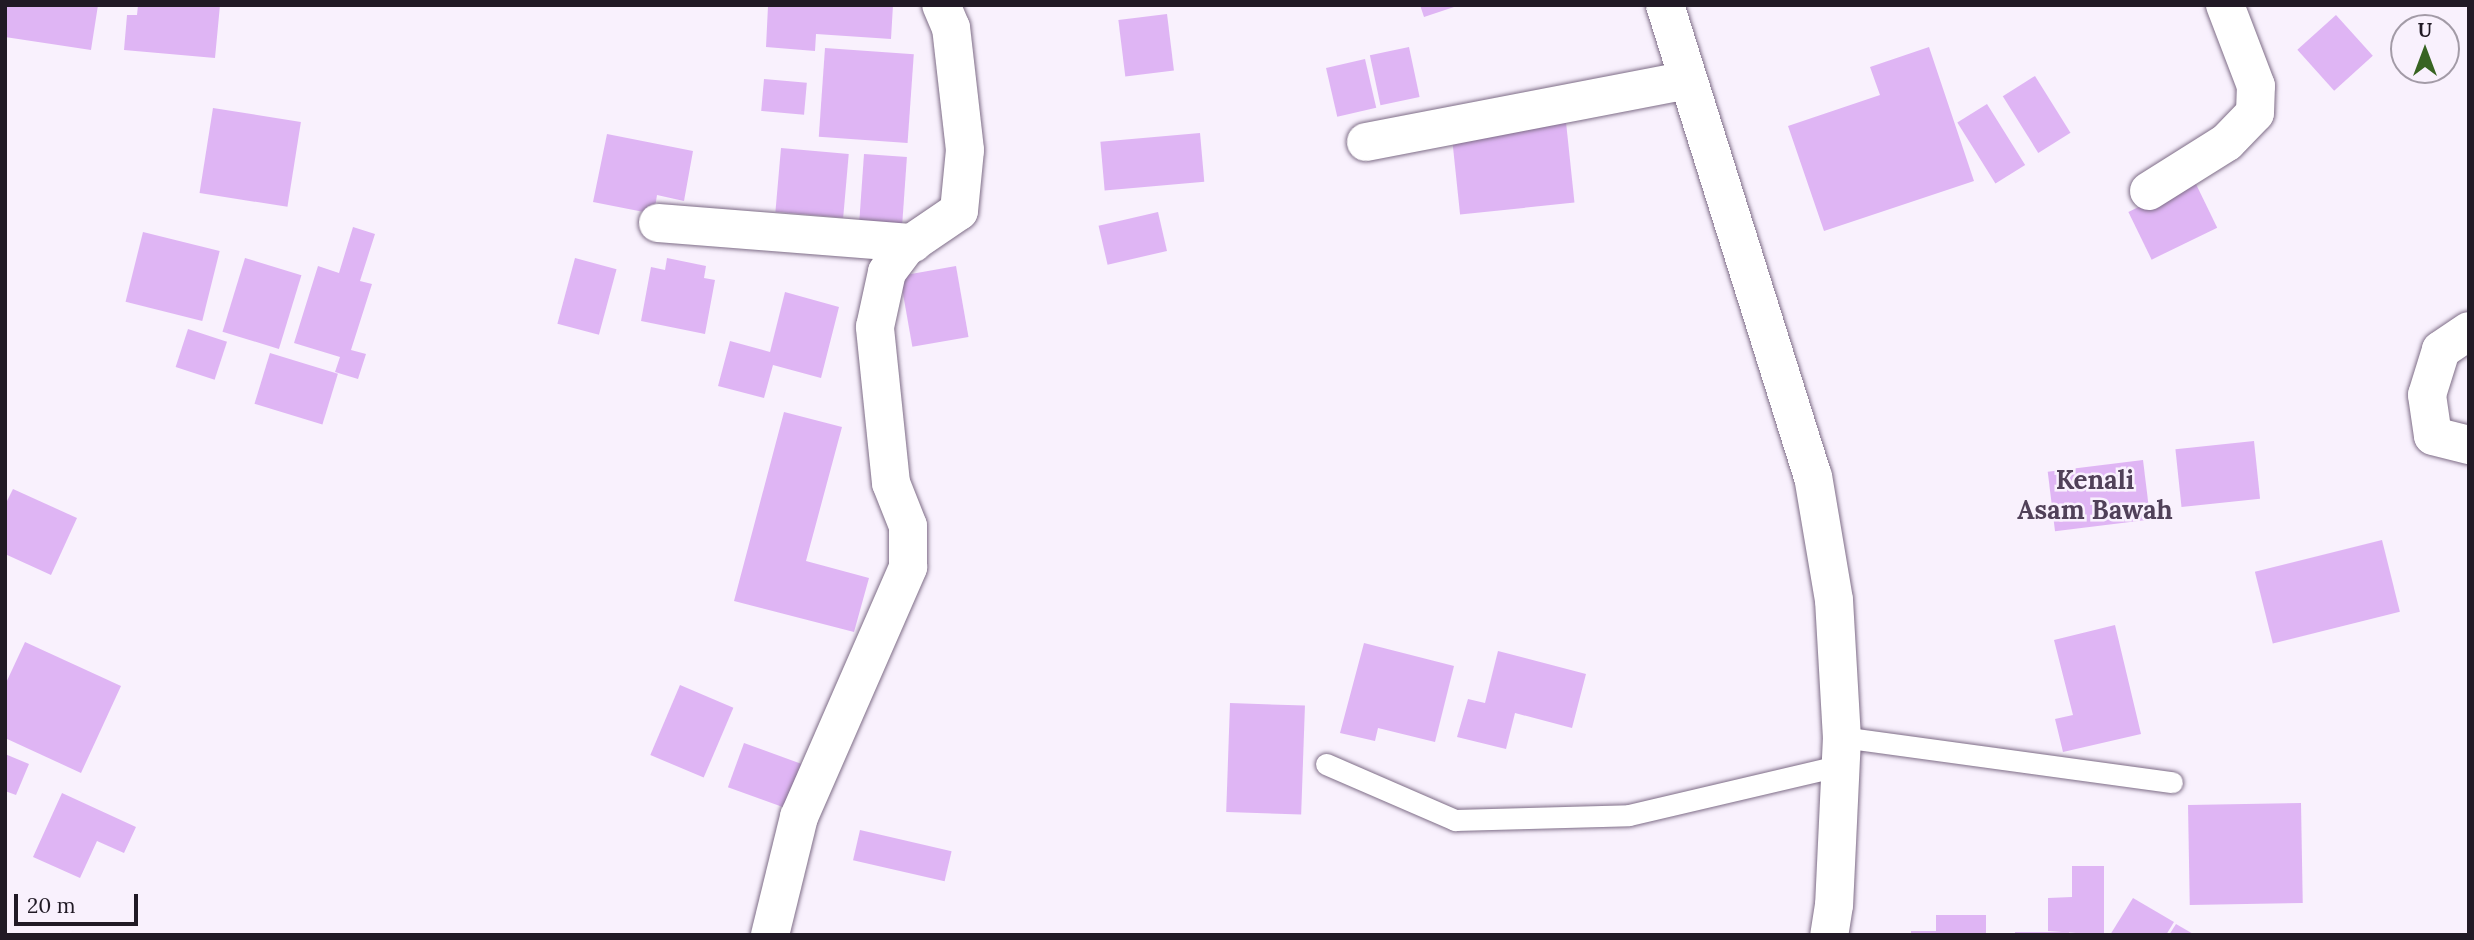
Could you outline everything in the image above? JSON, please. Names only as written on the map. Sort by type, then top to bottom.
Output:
[{"type":"street","points":[[769,935],[799,817],[908,567],[908,526],[891,483],[876,327],[887,272],[913,243],[959,211],[965,150],[951,27],[941,5]]},
{"type":"street","points":[[1665,5],[1813,476],[1834,600],[1840,752],[1834,905],[1829,935]]},
{"type":"street","points":[[2149,191],[2227,142],[2255,113],[2256,86],[2225,5]]},
{"type":"street","points":[[1366,142],[1687,80]]},
{"type":"street","points":[[658,223],[913,243]]},
{"type":"street","points":[[2469,331],[2441,350],[2427,396],[2432,436],[2469,445]]},
{"type":"lane","points":[[1326,764],[1455,820],[1629,814],[1840,752],[2172,782]]},
{"type":"building","points":[[5,5],[98,5],[91,50],[5,37]]},
{"type":"building","points":[[138,5],[220,5],[215,58],[124,50],[127,15],[137,15]]},
{"type":"building","points":[[893,5],[891,39],[816,34],[815,51],[766,47],[768,6]]},
{"type":"building","points":[[1420,5],[1457,5],[1457,6],[1424,17]]},
{"type":"building","points":[[1167,14],[1174,71],[1125,77],[1118,20]]},
{"type":"building","points":[[2336,15],[2373,56],[2334,91],[2297,50]]},
{"type":"building","points":[[1409,47],[1420,97],[1380,105],[1370,55]]},
{"type":"building","points":[[1929,47],[1974,181],[1824,231],[1788,126],[1880,95],[1870,67]]},
{"type":"building","points":[[825,48],[914,54],[908,143],[819,137]]},
{"type":"building","points":[[1365,59],[1376,108],[1337,117],[1326,68]]},
{"type":"building","points":[[2035,76],[2071,133],[2038,153],[2003,96]]},
{"type":"building","points":[[764,79],[807,83],[804,115],[761,111]]},
{"type":"building","points":[[1987,104],[2025,165],[1995,184],[1957,123]]},
{"type":"building","points":[[213,108],[301,122],[287,207],[200,193]]},
{"type":"building","points":[[1566,122],[1574,203],[1460,215],[1452,134]]},
{"type":"building","points":[[1200,133],[1204,182],[1105,191],[1100,142]]},
{"type":"building","points":[[607,134],[693,151],[684,201],[657,195],[654,214],[593,202]]},
{"type":"building","points":[[781,148],[849,154],[843,218],[775,212]]},
{"type":"building","points":[[864,154],[907,157],[902,234],[859,231]]},
{"type":"building","points":[[2194,180],[2217,228],[2152,260],[2128,212]]},
{"type":"building","points":[[1158,212],[1167,251],[1108,265],[1099,226]]},
{"type":"building","points":[[353,227],[375,234],[360,281],[372,284],[351,350],[366,354],[358,379],[335,372],[340,357],[294,343],[318,266],[339,273]]},
{"type":"building","points":[[143,232],[220,251],[202,321],[126,302]]},
{"type":"building","points":[[245,258],[301,275],[279,349],[222,332]]},
{"type":"building","points":[[575,258],[617,269],[599,335],[557,324]]},
{"type":"building","points":[[667,258],[706,266],[704,278],[715,280],[705,334],[641,321],[651,267],[665,270]]},
{"type":"building","points":[[956,266],[969,337],[912,347],[900,276]]},
{"type":"building","points":[[785,292],[839,307],[821,378],[773,365],[764,398],[718,386],[730,341],[770,352]]},
{"type":"building","points":[[188,329],[227,342],[215,380],[176,367]]},
{"type":"building","points":[[270,353],[338,374],[322,424],[255,404]]},
{"type":"building","points":[[784,412],[842,427],[806,561],[869,578],[854,632],[734,601]]},
{"type":"building","points":[[2254,441],[2260,499],[2181,507],[2175,449]]},
{"type":"building","points":[[2143,460],[2150,520],[2055,531],[2048,472]]},
{"type":"building","points":[[13,489],[77,518],[51,575],[5,554],[5,505]]},
{"type":"building","points":[[2382,540],[2400,612],[2273,643],[2255,572]]},
{"type":"building","points":[[2115,625],[2141,734],[2063,752],[2055,719],[2073,715],[2054,640]]},
{"type":"building","points":[[25,642],[121,686],[81,773],[5,738],[5,685]]},
{"type":"building","points":[[1364,643],[1454,666],[1435,742],[1378,728],[1375,741],[1340,733]]},
{"type":"building","points":[[1498,651],[1586,674],[1572,728],[1515,713],[1506,749],[1457,737],[1468,699],[1485,703]]},
{"type":"building","points":[[680,685],[733,708],[704,778],[650,755]]},
{"type":"building","points":[[1230,703],[1305,706],[1301,815],[1226,812]]},
{"type":"building","points":[[744,743],[810,767],[794,811],[728,787]]},
{"type":"building","points":[[5,754],[29,764],[16,795],[5,791]]},
{"type":"building","points":[[62,793],[136,827],[124,853],[97,841],[80,878],[33,857]]},
{"type":"building","points":[[2301,803],[2303,903],[2190,905],[2188,805]]},
{"type":"building","points":[[860,830],[952,851],[945,881],[853,860]]},
{"type":"building","points":[[2072,866],[2104,866],[2104,935],[2048,931],[2048,898],[2072,897]]},
{"type":"building","points":[[2133,898],[2174,922],[2166,935],[2110,935]]},
{"type":"building","points":[[1936,915],[1986,915],[1986,935],[1911,935],[1911,931],[1936,931]]},
{"type":"building","points":[[2176,924],[2195,935],[2169,935]]},
{"type":"building","points":[[2015,932],[2069,932],[2069,935],[2015,935]]},
{"type":"district","name":"Kenali Asam Bawah","points":[[2095,495]]}]
